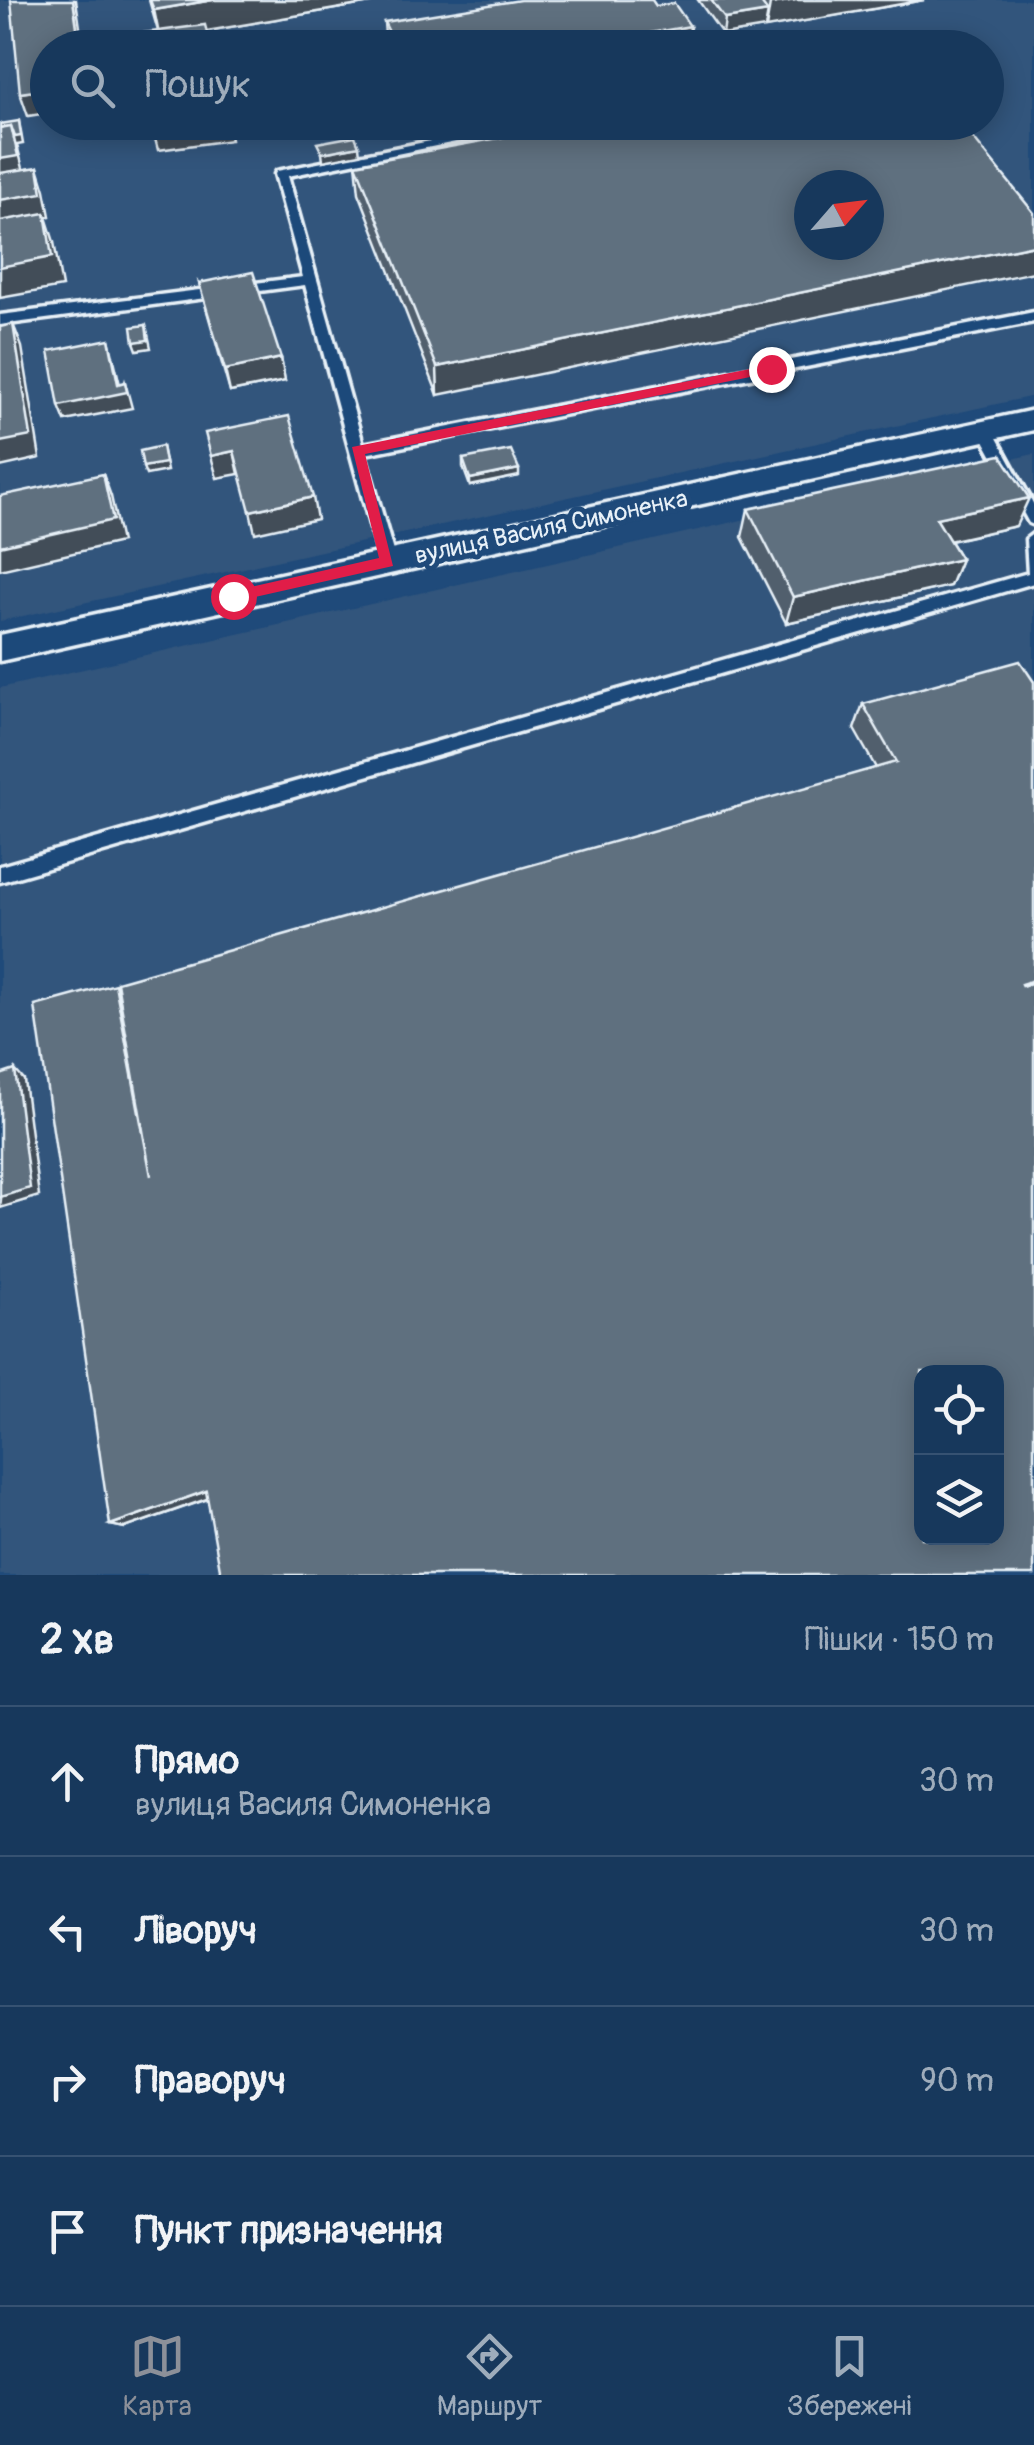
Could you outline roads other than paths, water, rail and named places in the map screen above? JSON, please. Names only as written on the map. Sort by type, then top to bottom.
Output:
[{"type":"street","name":"вулиця Василя Симоненка","points":[[0,648],[1034,420]]},
{"type":"lane","points":[[388,562],[281,174],[456,140]]},
{"type":"lane","points":[[0,320],[311,280]]},
{"type":"lane","points":[[357,450],[1034,317]]},
{"type":"lane","points":[[986,431],[1034,519]]},
{"type":"lane","points":[[0,874],[1034,573],[1030,550],[1034,538]]}]
